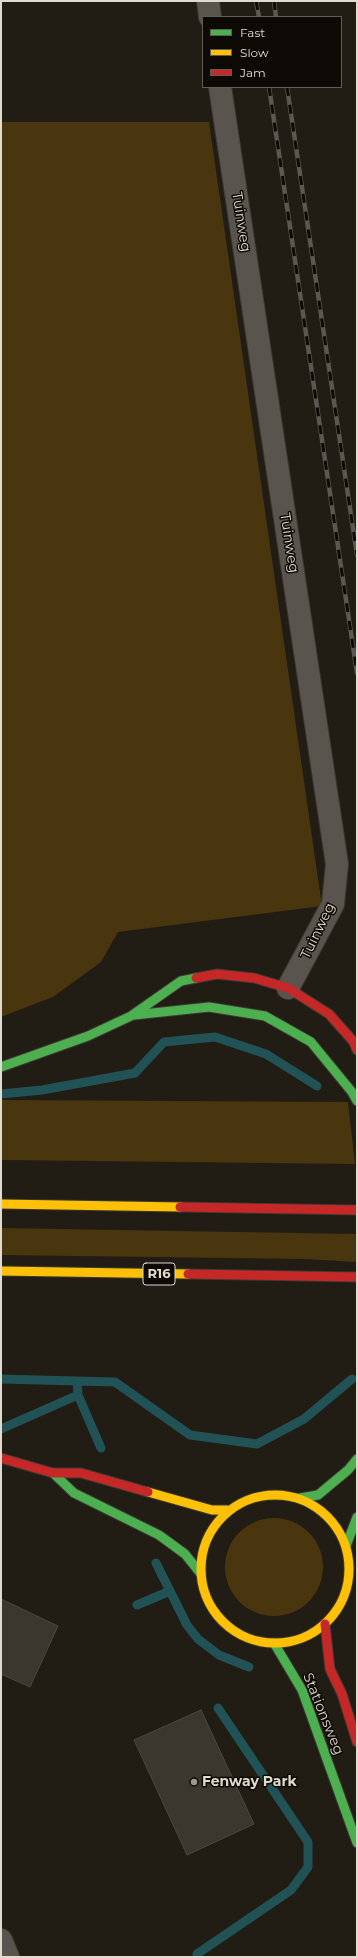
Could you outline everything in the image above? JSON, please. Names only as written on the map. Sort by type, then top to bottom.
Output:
[{"type":"main road","points":[[1,1067],[88,1036],[131,1016],[181,981],[217,974],[254,978],[288,988],[329,1014],[353,1042],[357,1050]]},
{"type":"main road","points":[[131,1016],[209,1007],[265,1016],[312,1042],[352,1092],[357,1101]]},
{"type":"main road","points":[[1,1204],[357,1210]]},
{"type":"main road","name":"R16","points":[[1,1271],[357,1277]]},
{"type":"main road","points":[[1,1458],[52,1473],[81,1473],[212,1510],[227,1510]]},
{"type":"main road","points":[[300,1498],[318,1507],[337,1527],[346,1546],[350,1570],[347,1586],[338,1608],[324,1624],[307,1636],[297,1640],[274,1643],[257,1641],[239,1634],[229,1627],[208,1604],[200,1574],[202,1554],[209,1534],[227,1510],[244,1501],[268,1495],[300,1498],[318,1495],[348,1470],[357,1459]]},
{"type":"main road","points":[[52,1473],[74,1493],[159,1535],[185,1554],[200,1574]]},
{"type":"main road","points":[[346,1546],[357,1517]]},
{"type":"main road","name":"Stationsweg","points":[[324,1624],[330,1669],[342,1694],[357,1742]]},
{"type":"main road","name":"Stationsweg","points":[[274,1643],[302,1690],[357,1843]]},
{"type":"street","points":[[208,1],[210,16]]},
{"type":"street","name":"Tuinweg","points":[[220,88],[337,864],[333,904],[288,988]]},
{"type":"street","points":[[1,1940],[8,1957]]},
{"type":"shaded area","points":[[1,122],[209,122],[322,906],[118,932],[101,962],[53,997],[1,1017]]},
{"type":"shaded area","points":[[1,1100],[348,1102],[355,1164],[1,1160]]},
{"type":"shaded area","points":[[1,1228],[357,1234],[357,1262],[304,1259],[1,1255]]},
{"type":"shaded area","points":[[274,1518],[293,1522],[309,1532],[319,1548],[323,1567],[319,1586],[309,1602],[293,1612],[274,1616],[255,1612],[239,1602],[229,1586],[225,1567],[229,1548],[239,1532],[255,1522]]},
{"type":"building","points":[[1,1599],[58,1626],[30,1687],[1,1674]]},
{"type":"building","name":"Fenway Park","points":[[201,1710],[254,1824],[187,1855],[134,1740]]},
{"type":"waterway","points":[[1,1094],[42,1090],[135,1073],[164,1042],[215,1037],[266,1054],[317,1086]]},
{"type":"waterway","points":[[1,1379],[115,1382],[190,1435],[257,1444],[304,1419],[352,1379]]},
{"type":"waterway","points":[[77,1381],[78,1395],[101,1448]]},
{"type":"waterway","points":[[1,1429],[78,1395]]},
{"type":"waterway","points":[[156,1563],[187,1625],[198,1639],[219,1655],[249,1667]]},
{"type":"waterway","points":[[137,1605],[170,1591]]},
{"type":"waterway","points":[[197,1954],[291,1890],[308,1867],[308,1842],[218,1708]]},
{"type":"railway","points":[[256,1],[259,16]]},
{"type":"railway","points":[[274,1],[276,16]]},
{"type":"railway","points":[[269,88],[357,673]]},
{"type":"railway","points":[[287,88],[357,555]]},
{"type":"traffic: fast","points":[[1,1067],[88,1036],[131,1016],[181,981],[196,978]]},
{"type":"traffic: fast","points":[[134,1015],[209,1007],[265,1016],[311,1042],[352,1092],[357,1101]]},
{"type":"traffic: fast","points":[[300,1498],[318,1495],[348,1470],[357,1459]]},
{"type":"traffic: fast","points":[[53,1473],[74,1493],[159,1535],[185,1554],[201,1574]]},
{"type":"traffic: fast","points":[[346,1546],[357,1517]]},
{"type":"traffic: fast","points":[[274,1643],[302,1690],[357,1843]]},
{"type":"traffic: slow","points":[[1,1204],[180,1207]]},
{"type":"traffic: slow","points":[[1,1271],[188,1274]]},
{"type":"traffic: slow","points":[[148,1492],[212,1510],[227,1510]]},
{"type":"traffic: slow","points":[[282,1495],[297,1498],[310,1503],[328,1516],[341,1534],[344,1541],[348,1554],[349,1569],[348,1584],[344,1597],[341,1604],[328,1622],[310,1635],[303,1638],[290,1642],[268,1643],[253,1640],[240,1635],[222,1622],[209,1604],[206,1597],[202,1584],[201,1562],[204,1547],[209,1534],[222,1516],[240,1503],[247,1500],[260,1496],[282,1495]]},
{"type":"traffic: jam","points":[[196,978],[217,974],[254,978],[288,988],[329,1014],[353,1041],[357,1050]]},
{"type":"traffic: jam","points":[[180,1207],[357,1210]]},
{"type":"traffic: jam","points":[[188,1274],[357,1277]]},
{"type":"traffic: jam","points":[[1,1458],[53,1473],[81,1473],[148,1492]]},
{"type":"traffic: jam","points":[[325,1624],[330,1669],[342,1694],[357,1742]]},
{"type":"place","name":"Fenway Park","points":[[194,1782]]}]
